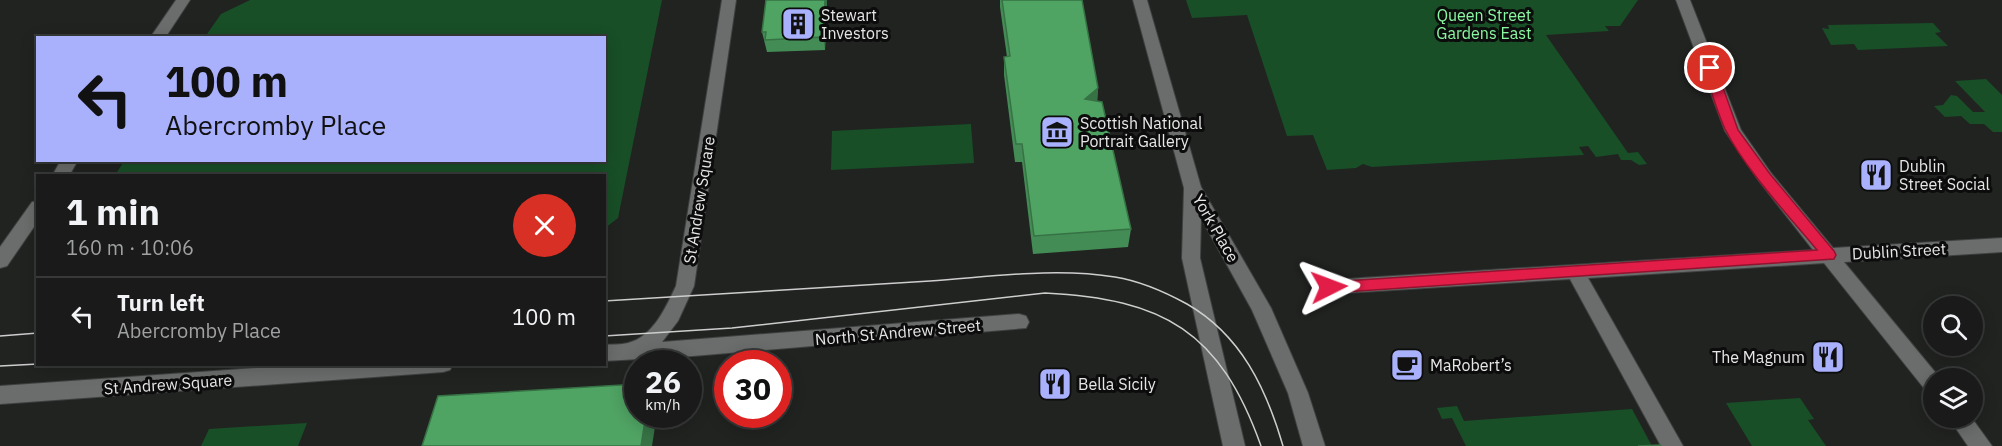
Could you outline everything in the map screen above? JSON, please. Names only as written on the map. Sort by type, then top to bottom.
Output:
[{"type":"street","points":[[158,36],[183,0]]},
{"type":"street","name":"St Andrew Square","points":[[635,350],[658,334],[671,316],[685,286],[729,0]]},
{"type":"street","points":[[1140,0],[1192,187]]},
{"type":"street","points":[[1683,0],[1733,131],[1765,177],[1923,372]]},
{"type":"street","name":"York Place","points":[[1192,187],[1191,258],[1234,446]]},
{"type":"street","name":"York Place","points":[[1192,187],[1261,308],[1298,393],[1314,446]]},
{"type":"street","points":[[0,261],[36,210]]},
{"type":"street","name":"Dublin Street","points":[[1329,287],[2002,245]]},
{"type":"street","points":[[1575,272],[1672,446]]},
{"type":"street","name":"North St Andrew Street","points":[[654,350],[1019,322]]},
{"type":"street","points":[[606,353],[624,352]]},
{"type":"street","name":"St Andrew Square","points":[[0,395],[414,366]]},
{"type":"street","points":[[1967,428],[1981,446]]},
{"type":"green space","points":[[250,0],[662,0],[618,218],[606,227],[606,174],[116,174],[124,162],[606,162],[606,36],[206,36],[221,14]]},
{"type":"green space","name":"Queen Street Gardens East","points":[[1186,0],[1638,0],[1620,26],[1605,26],[1609,31],[1546,35],[1628,153],[1638,152],[1647,164],[1639,165],[1631,160],[1621,160],[1618,154],[1596,157],[1588,146],[1579,147],[1584,155],[1372,167],[1363,164],[1356,168],[1327,170],[1313,135],[1287,136],[1247,15],[1192,18]]},
{"type":"green space","points":[[1933,23],[1941,32],[1935,33],[1948,46],[1858,50],[1854,44],[1831,45],[1822,28],[1829,29],[1828,25]]},
{"type":"green space","points":[[1986,79],[2002,95],[2002,132],[1993,132],[1984,124],[1970,124],[1961,116],[1945,117],[1934,106],[1943,105],[1951,95],[1957,96],[1973,112],[1985,112],[1955,81]]},
{"type":"green space","points":[[971,124],[974,163],[831,170],[832,131]]},
{"type":"green space","points":[[1800,398],[1814,419],[1808,420],[1826,446],[1752,446],[1726,403]]},
{"type":"green space","points":[[1457,406],[1464,421],[1632,409],[1652,446],[1466,446],[1452,418],[1442,419],[1437,408]]},
{"type":"green space","points":[[307,423],[298,446],[201,446],[209,429]]},
{"type":"building","points":[[766,0],[825,0],[823,37],[765,40],[766,32],[762,32]]},
{"type":"building","name":"Scottish National Portrait Gallery","points":[[1002,0],[1082,0],[1098,88],[1085,99],[1102,102],[1131,229],[1034,236],[1022,144],[1016,144],[1004,57],[1010,56]]},
{"type":"building","points":[[624,385],[624,428],[644,428],[641,446],[422,446],[438,396]]},
{"type":"tram line","points":[[606,301],[1046,273],[1092,274],[1134,281],[1187,304],[1206,317],[1237,347],[1259,384],[1283,446]]},
{"type":"tram line","points":[[606,336],[732,328],[1045,293],[1123,303],[1155,314],[1182,329],[1206,349],[1227,374],[1245,407],[1261,446]]},
{"type":"tram line","points":[[0,336],[36,333]]},
{"type":"tram line","points":[[0,366],[36,364]]},
{"type":"place","name":"Stewart Investors","points":[[798,24]]},
{"type":"place","name":"Scottish National Portrait Gallery","points":[[1057,132]]},
{"type":"place","name":"Dublin Street Social","points":[[1876,175]]},
{"type":"place","name":"The Magnum","points":[[1828,357]]},
{"type":"place","name":"MaRobert’s","points":[[1407,365]]},
{"type":"place","name":"Bella Sicily","points":[[1055,384]]},
{"type":"route","points":[[1329,287],[1829,255],[1765,177],[1733,131],[1724,112],[1710,68]]}]
